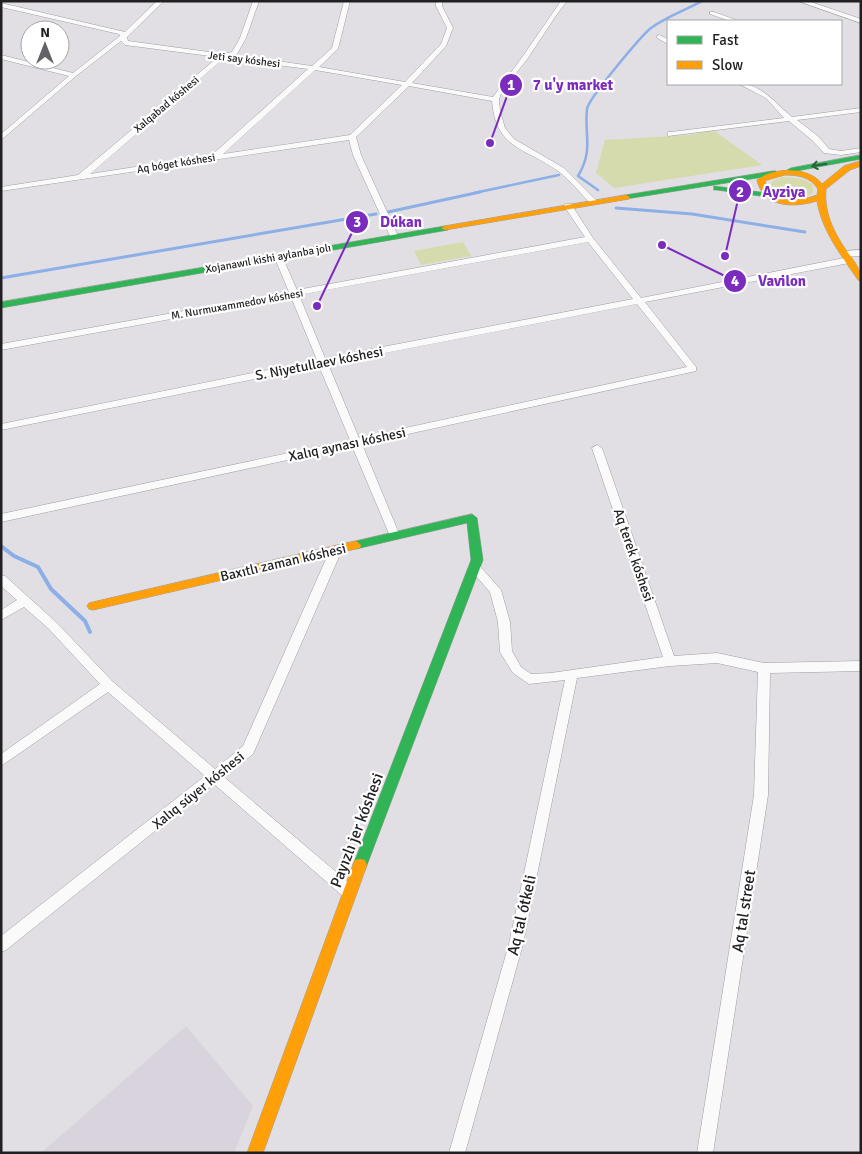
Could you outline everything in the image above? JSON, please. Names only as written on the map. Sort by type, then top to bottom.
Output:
[{"type":"main road","name":"Xojanawıl kishi aylanba jolı","points":[[1,305],[861,157]]},
{"type":"main road","points":[[785,202],[805,203],[821,192],[848,168],[861,163]]},
{"type":"main road","points":[[767,195],[762,190],[761,180],[775,172],[786,171],[805,175],[819,183],[824,214],[833,237],[861,278]]},
{"type":"main road","name":"Xojanawıl kishi aylanba jolı","points":[[682,187],[723,188],[767,195],[785,202]]},
{"type":"main road","points":[[785,202],[800,211]]},
{"type":"main road","points":[[814,221],[833,237]]},
{"type":"main road","name":"Baxıtlı zaman kóshesi","points":[[93,606],[472,518]]},
{"type":"main road","name":"Payızlı jer kóshesi","points":[[255,1153],[349,892],[477,560],[472,518]]},
{"type":"street","points":[[1,138],[74,75],[123,37],[161,1]]},
{"type":"street","name":"Xalqabad kóshesi","points":[[81,177],[222,57],[235,53],[243,38],[256,1]]},
{"type":"street","points":[[215,157],[336,49],[347,1]]},
{"type":"street","points":[[394,236],[357,155],[352,137],[444,45],[450,28],[439,6],[439,1]]},
{"type":"street","points":[[564,1],[495,99],[501,128],[511,141],[561,170],[594,202]]},
{"type":"street","points":[[801,1],[861,21]]},
{"type":"street","name":"Jeti say kóshesi","points":[[1,5],[122,33],[125,43],[314,68],[495,99]]},
{"type":"street","points":[[712,13],[733,20]]},
{"type":"street","points":[[659,37],[667,41]]},
{"type":"street","points":[[1,57],[74,75]]},
{"type":"street","points":[[744,85],[768,97],[778,109],[816,139],[827,151],[841,153],[861,150]]},
{"type":"street","points":[[671,134],[861,110]]},
{"type":"street","name":"Aq bóget kóshesi","points":[[1,190],[352,137]]},
{"type":"street","points":[[568,206],[590,239],[638,300]]},
{"type":"street","name":"M. Nurmuxammedov kóshesi","points":[[1,347],[590,239]]},
{"type":"street","name":"S. Niyetullaev kóshesi","points":[[1,427],[638,300],[861,253]]},
{"type":"street","points":[[278,256],[394,536]]},
{"type":"street","name":"Xalıq aynası kóshesi","points":[[1,518],[693,369],[638,300]]},
{"type":"street","name":"Aq terek kóshesi","points":[[597,448],[670,661]]},
{"type":"street","name":"Xalıq súyer kóshesi","points":[[1,945],[248,750],[336,550]]},
{"type":"street","points":[[474,567],[495,590],[504,622],[506,652],[517,670],[529,678],[551,678],[670,661],[717,658],[764,668],[861,666]]},
{"type":"street","points":[[1,579],[53,626],[108,685],[349,892]]},
{"type":"street","points":[[1,616],[24,601]]},
{"type":"street","name":"Aq tal street","points":[[705,1153],[761,795],[764,668]]},
{"type":"street","name":"Aq tal ótkeli","points":[[457,1153],[516,944],[572,674]]},
{"type":"street","points":[[1,762],[108,685]]},
{"type":"shaded area","points":[[186,1026],[253,1106],[234,1153],[41,1153]]},
{"type":"green space","points":[[713,130],[762,165],[614,188],[596,173],[605,140],[690,135]]},
{"type":"green space","points":[[782,177],[803,179],[813,185],[813,193],[802,198],[783,196],[771,184]]},
{"type":"green space","points":[[463,242],[471,256],[421,265],[414,251]]},
{"type":"waterway","points":[[598,190],[578,176],[586,158],[586,119],[590,103],[616,68],[651,28],[702,1]]},
{"type":"waterway","points":[[474,193],[559,175]]},
{"type":"waterway","points":[[388,212],[480,192]]},
{"type":"waterway","points":[[616,208],[692,214],[805,232]]},
{"type":"waterway","points":[[1,278],[376,214]]},
{"type":"waterway","points":[[1,546],[14,556],[38,567],[51,589],[85,621],[90,632]]},
{"type":"traffic: fast","points":[[791,170],[861,157]]},
{"type":"traffic: fast","points":[[626,197],[773,173]]},
{"type":"traffic: fast","points":[[717,188],[767,195]]},
{"type":"traffic: fast","points":[[1,305],[445,228]]},
{"type":"traffic: fast","points":[[356,545],[472,518],[477,560],[360,865]]},
{"type":"traffic: slow","points":[[822,188],[847,168],[861,163]]},
{"type":"traffic: slow","points":[[820,197],[793,203],[775,200],[768,196],[763,189],[761,180],[776,174],[794,173],[811,177],[817,182],[822,189],[821,200],[827,224],[840,248],[861,278]]},
{"type":"traffic: slow","points":[[445,228],[626,197]]},
{"type":"traffic: slow","points":[[93,606],[356,545]]},
{"type":"traffic: slow","points":[[255,1153],[360,865]]},
{"type":"place","name":"7 u'y market","points":[[490,143]]},
{"type":"place","name":"Vavilon","points":[[662,245]]},
{"type":"place","name":"Ayziya","points":[[725,256]]},
{"type":"place","name":"Dúkan","points":[[317,306]]}]
